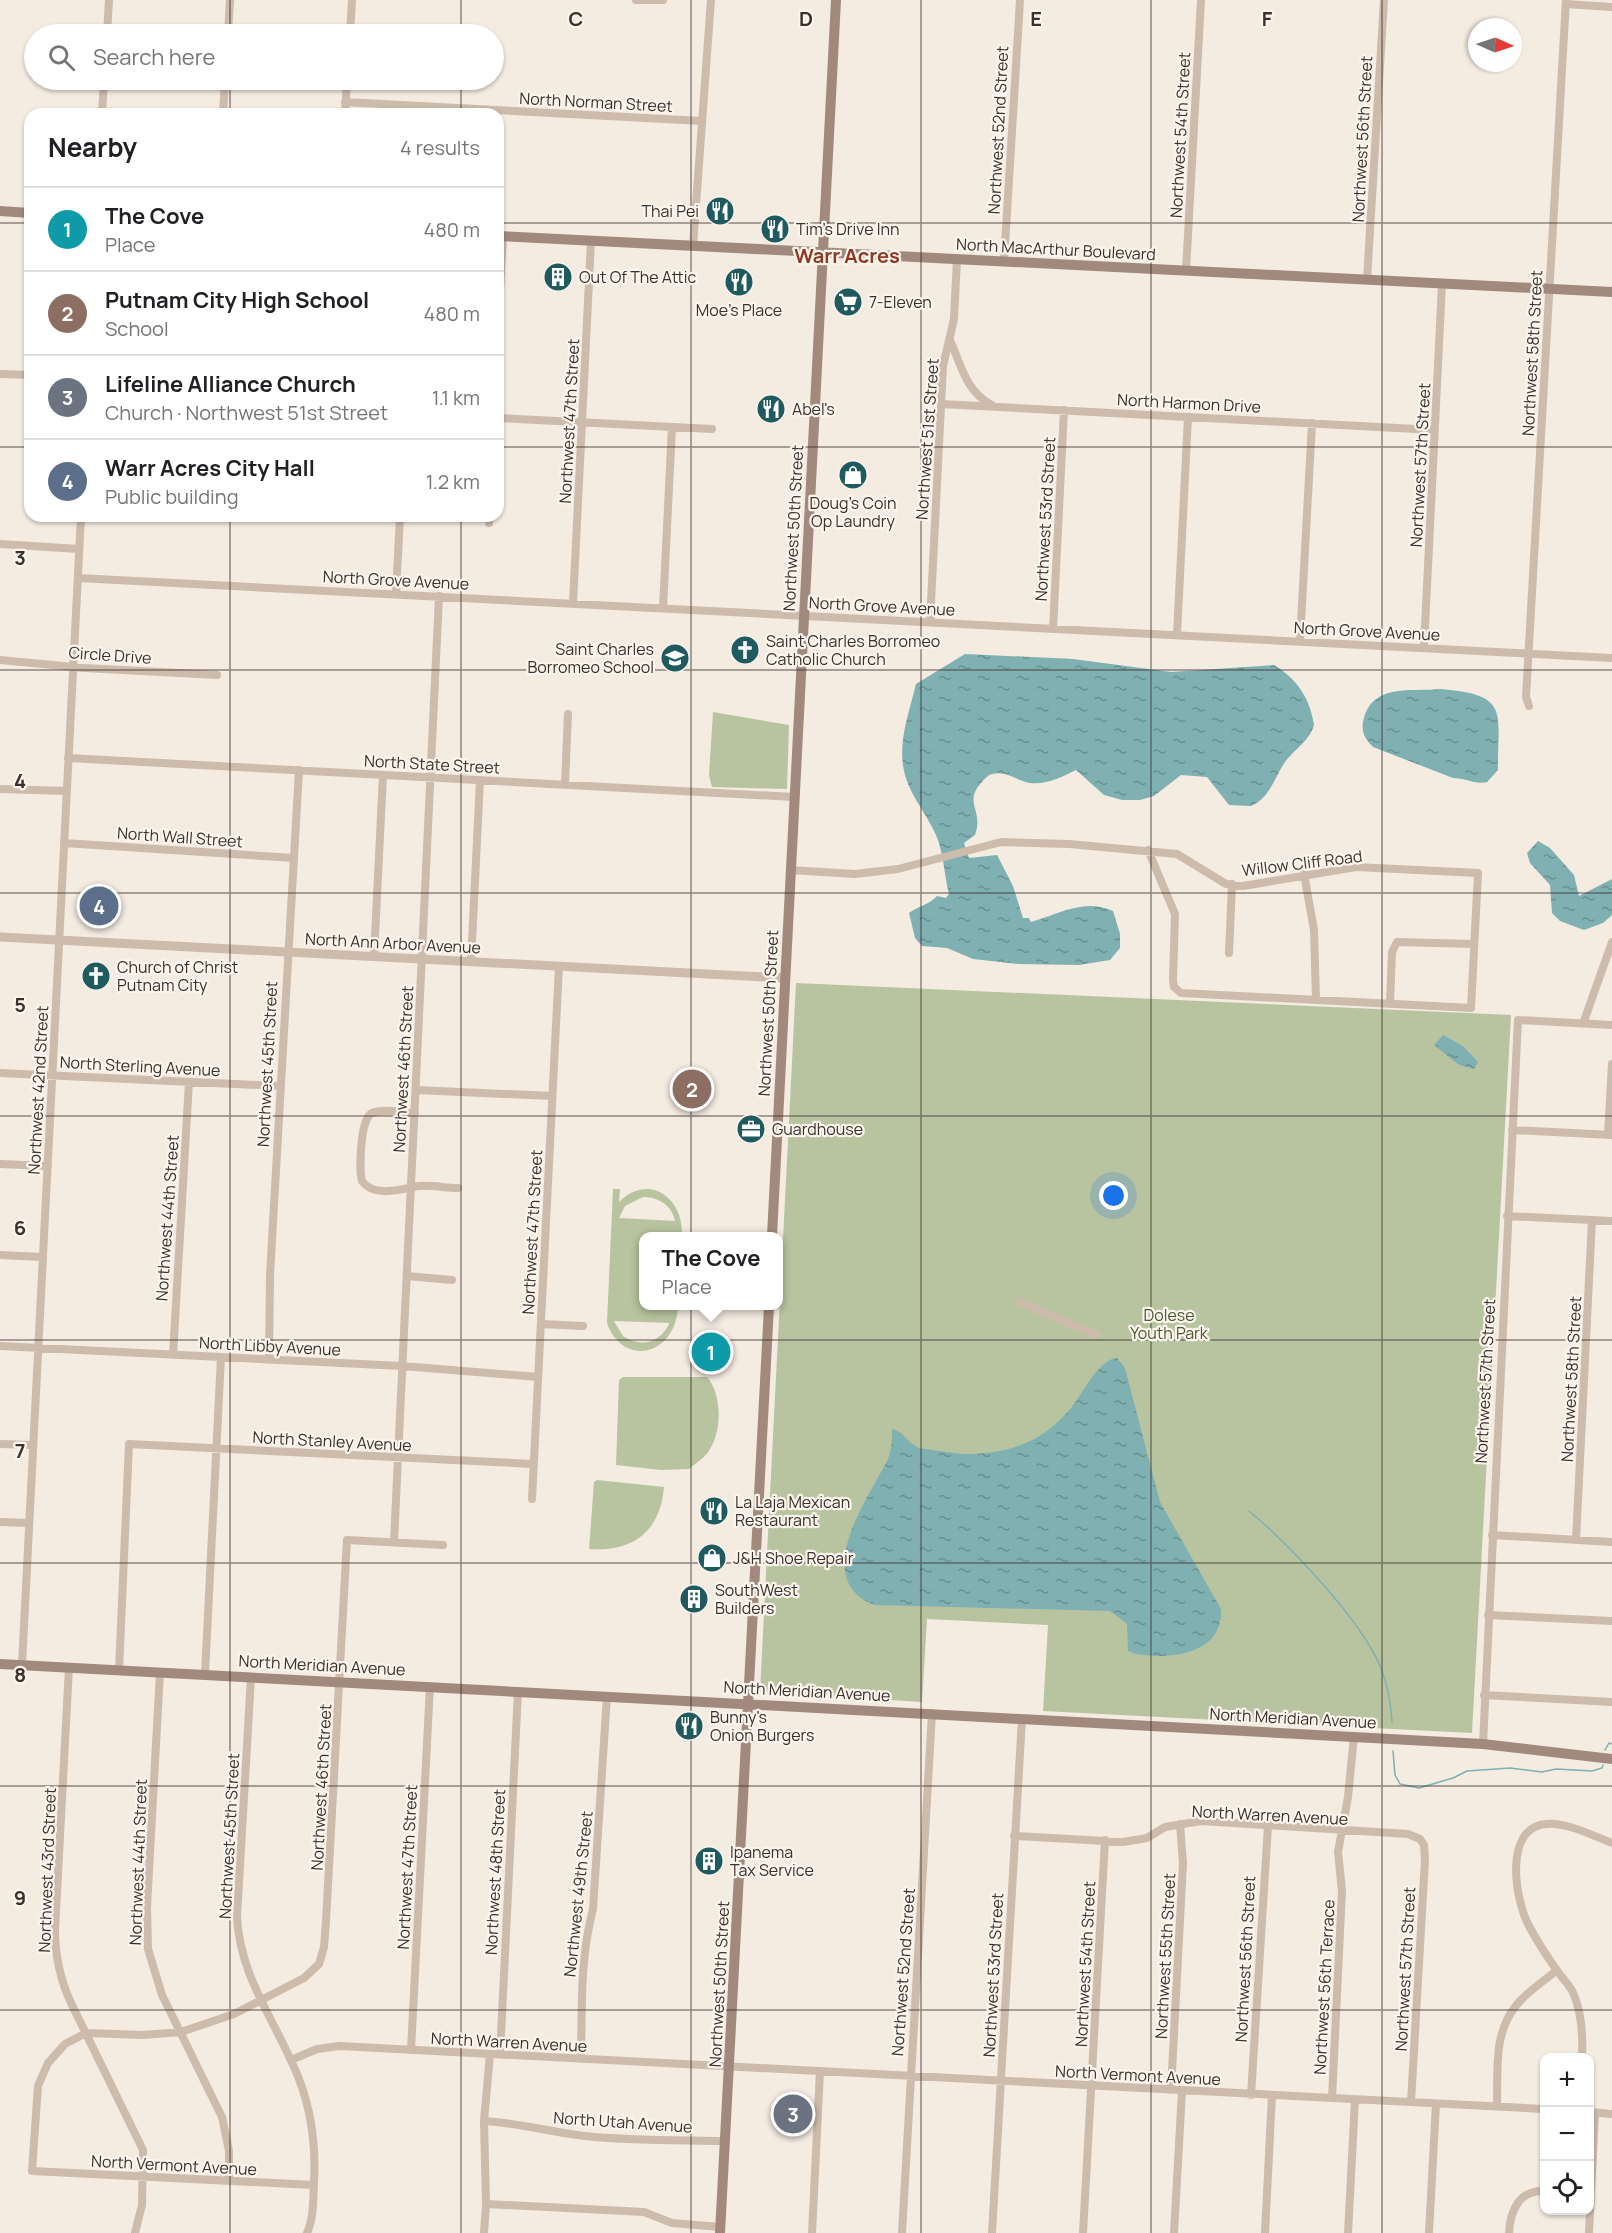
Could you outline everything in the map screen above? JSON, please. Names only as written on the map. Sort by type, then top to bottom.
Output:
[{"type":"main road","name":"Northwest 50th Street","points":[[772,1232],[836,0]]},
{"type":"main road","points":[[0,211],[24,213]]},
{"type":"main road","name":"North MacArthur Boulevard","points":[[504,236],[1612,292]]},
{"type":"main road","name":"Northwest 50th Street","points":[[720,2230],[769,1310]]},
{"type":"main road","name":"North Meridian Avenue","points":[[0,1664],[1483,1743],[1612,1759]]},
{"type":"street","points":[[108,24],[109,0]]},
{"type":"street","points":[[229,24],[230,0]]},
{"type":"street","points":[[351,24],[352,0]]},
{"type":"street","points":[[636,0],[663,0]]},
{"type":"street","points":[[693,246],[711,0]]},
{"type":"street","name":"Northwest 52nd Street","points":[[1004,262],[1020,0]]},
{"type":"street","name":"Northwest 54th Street","points":[[1186,271],[1201,0]]},
{"type":"street","name":"Northwest 56th Street","points":[[1367,280],[1384,0]]},
{"type":"street","points":[[1566,2],[1612,7]]},
{"type":"street","name":"Northwest 58th Street","points":[[1529,706],[1526,697],[1531,653],[1566,2]]},
{"type":"street","points":[[102,108],[103,90]]},
{"type":"street","points":[[223,108],[224,90]]},
{"type":"street","points":[[345,108],[346,90]]},
{"type":"street","name":"North Norman Street","points":[[345,102],[458,108]]},
{"type":"street","name":"North Norman Street","points":[[504,110],[702,121]]},
{"type":"street","name":"Northwest 47th Street","points":[[573,603],[591,241]]},
{"type":"street","name":"Northwest 51st Street","points":[[930,622],[943,366],[950,340],[957,259]]},
{"type":"street","name":"Northwest 57th Street","points":[[1424,647],[1442,284]]},
{"type":"street","points":[[950,340],[969,386],[983,401],[996,407]]},
{"type":"street","points":[[0,374],[24,375]]},
{"type":"street","name":"North Harmon Drive","points":[[941,404],[1435,430]]},
{"type":"street","name":"Northwest 53rd Street","points":[[1053,628],[1064,410]]},
{"type":"street","points":[[1177,635],[1188,417]]},
{"type":"street","points":[[504,418],[712,429]]},
{"type":"street","points":[[1300,641],[1312,423]]},
{"type":"street","points":[[663,608],[672,427]]},
{"type":"street","name":"Northwest 42nd Street","points":[[22,1665],[81,522]]},
{"type":"street","points":[[396,594],[400,522]]},
{"type":"street","points":[[0,544],[79,549]]},
{"type":"street","name":"North Grove Avenue","points":[[78,578],[1612,658]]},
{"type":"street","name":"Northwest 46th Street","points":[[260,2000],[304,1978],[319,1964],[324,1947],[347,1540],[394,1542],[439,596]]},
{"type":"street","name":"Circle Drive","points":[[0,660],[73,667],[217,675]]},
{"type":"street","points":[[565,784],[568,714]]},
{"type":"street","name":"North State Street","points":[[68,758],[794,796]]},
{"type":"street","name":"Northwest 45th Street","points":[[269,1360],[270,1275],[299,770]]},
{"type":"street","points":[[374,957],[383,775]]},
{"type":"street","points":[[471,962],[480,780]]},
{"type":"street","points":[[0,789],[67,791]]},
{"type":"street","name":"Willow Cliff Road","points":[[790,870],[855,874],[898,869],[1001,842],[1148,850],[1176,854],[1232,884],[1243,886],[1356,867],[1478,873],[1471,1008],[1390,1004]]},
{"type":"street","name":"North Wall Street","points":[[64,843],[294,858]]},
{"type":"street","points":[[1148,850],[1175,914],[1173,980],[1176,991],[1181,993],[1390,1004],[1392,952],[1397,942],[1474,944]]},
{"type":"street","points":[[1304,874],[1314,930],[1316,1000]]},
{"type":"street","points":[[1228,953],[1232,884]]},
{"type":"street","name":"North Ann Arbor Avenue","points":[[0,937],[785,978]]},
{"type":"street","points":[[1612,942],[1583,1024],[1612,1025]]},
{"type":"street","name":"Northwest 47th Street","points":[[532,1499],[559,966]]},
{"type":"street","name":"Northwest 57th Street","points":[[1483,1743],[1518,1020],[1583,1024]]},
{"type":"street","points":[[1512,1130],[1610,1135],[1612,1065]]},
{"type":"street","name":"North Sterling Avenue","points":[[0,1073],[280,1086]]},
{"type":"street","name":"Northwest 44th Street","points":[[173,1355],[189,1082]]},
{"type":"street","points":[[416,1090],[552,1096]]},
{"type":"street","points":[[415,1113],[375,1112],[367,1116],[363,1125],[361,1177],[367,1187],[402,1191],[419,1186],[458,1188]]},
{"type":"street","points":[[0,1164],[48,1166]]},
{"type":"street","points":[[1507,1216],[1612,1221]]},
{"type":"street","name":"Northwest 58th Street","points":[[1576,1540],[1592,1220]]},
{"type":"street","points":[[0,1255],[43,1257]]},
{"type":"street","points":[[407,1276],[452,1280]]},
{"type":"street","points":[[1019,1302],[1096,1335]]},
{"type":"street","points":[[541,1324],[583,1326]]},
{"type":"street","name":"North Libby Avenue","points":[[0,1346],[402,1366],[538,1377]]},
{"type":"street","points":[[206,1674],[221,1357]]},
{"type":"street","points":[[0,1444],[33,1445]]},
{"type":"street","name":"North Stanley Avenue","points":[[119,1670],[129,1444],[534,1464]]},
{"type":"street","points":[[0,1522],[29,1523]]},
{"type":"street","points":[[1492,1535],[1612,1542]]},
{"type":"street","points":[[394,1542],[443,1545]]},
{"type":"street","points":[[1488,1615],[1612,1621]]},
{"type":"street","name":"Northwest 43rd Street","points":[[69,1667],[55,1941],[62,1980],[142,2144],[144,2176],[142,2205],[135,2233]]},
{"type":"street","name":"Northwest 44th Street","points":[[160,1672],[146,1932],[157,1982],[222,2117],[229,2151],[229,2181]]},
{"type":"street","name":"Northwest 45th Street","points":[[250,1677],[237,1917],[243,1959],[304,2092],[312,2124],[314,2186],[312,2218],[307,2233]]},
{"type":"street","name":"Northwest 47th Street","points":[[411,2050],[430,1686]]},
{"type":"street","name":"Northwest 48th Street","points":[[500,2055],[518,1691]]},
{"type":"street","points":[[1484,1695],[1612,1702]]},
{"type":"street","name":"Northwest 49th Street","points":[[581,2059],[582,1977],[586,1935],[594,1909],[607,1696]]},
{"type":"street","name":"Northwest 52nd Street","points":[[902,2233],[932,1713]]},
{"type":"street","name":"Northwest 53rd Street","points":[[992,2233],[1022,1719]]},
{"type":"street","name":"Northwest 56th Terrace","points":[[1332,2097],[1341,1909],[1338,1852],[1354,1736]]},
{"type":"street","name":"North Warren Avenue","points":[[1014,1836],[1123,1842],[1147,1838],[1165,1827],[1201,1821],[1340,1832],[1408,1834],[1420,1839]]},
{"type":"street","name":"Northwest 55th Street","points":[[1171,2091],[1183,1863],[1180,1824]]},
{"type":"street","points":[[1582,2053],[1583,2038],[1573,1992],[1528,1924],[1522,1905],[1516,1859],[1519,1842],[1532,1829],[1546,1824],[1564,1826],[1612,1843]]},
{"type":"street","name":"Northwest 56th Street","points":[[1251,2095],[1268,1826]]},
{"type":"street","name":"Northwest 57th Street","points":[[1411,2102],[1425,1860],[1424,1845],[1420,1839]]},
{"type":"street","name":"Northwest 54th Street","points":[[1083,2233],[1105,1840]]},
{"type":"street","points":[[1497,2106],[1499,2042],[1503,2028],[1515,2007],[1557,1970]]},
{"type":"street","points":[[86,2033],[143,2035],[181,2032],[223,2019],[260,2000]]},
{"type":"street","name":"North Vermont Avenue","points":[[86,2033],[58,2051],[40,2078],[32,2171],[314,2186]]},
{"type":"street","name":"North Warren Avenue","points":[[291,2061],[311,2051],[333,2046],[729,2066]]},
{"type":"street","points":[[484,2233],[486,2204],[484,2121],[490,2054]]},
{"type":"street","name":"North Vermont Avenue","points":[[729,2066],[1540,2109]]},
{"type":"street","points":[[812,2233],[820,2072]]},
{"type":"street","points":[[1174,2233],[1182,2091]]},
{"type":"street","points":[[1265,2233],[1272,2095]]},
{"type":"street","points":[[1348,2233],[1355,2100]]},
{"type":"street","points":[[1429,2233],[1436,2104]]},
{"type":"street","points":[[1594,2112],[1612,2114]]},
{"type":"street","name":"North Utah Avenue","points":[[484,2121],[517,2123],[546,2131],[587,2137],[725,2141]]},
{"type":"street","points":[[1509,2233],[1512,2210],[1519,2200],[1528,2194],[1540,2191]]},
{"type":"street","points":[[486,2204],[644,2212],[672,2223],[720,2230]]},
{"type":"street","points":[[1589,2215],[1589,2233]]},
{"type":"green space","points":[[713,712],[789,725],[787,789],[712,787],[709,775]]},
{"type":"green space","name":"Dolese Youth Park","points":[[796,983],[1511,1015],[1472,1733],[1043,1711],[1048,1625],[927,1619],[922,1702],[760,1692],[779,1310],[783,1310],[783,1239]]},
{"type":"green space","points":[[613,1189],[620,1189],[619,1202],[631,1193],[642,1189],[653,1190],[663,1194],[671,1201],[677,1211],[682,1232],[639,1232],[639,1310],[677,1310],[675,1323],[668,1336],[659,1345],[648,1350],[636,1351],[625,1346],[615,1337],[607,1323]],"holes":[[[643,1197],[654,1198],[668,1206],[675,1221],[619,1218],[625,1206]],[[614,1321],[669,1323],[661,1336],[649,1342],[637,1342],[623,1336]]]},
{"type":"green space","points":[[623,1377],[707,1377],[712,1384],[719,1412],[717,1432],[706,1455],[689,1469],[661,1470],[616,1465],[619,1380]]},
{"type":"green space","points":[[597,1480],[664,1487],[657,1517],[650,1528],[631,1543],[604,1549],[589,1549],[594,1482]]},
{"type":"water","points":[[965,654],[1073,659],[1171,672],[1274,665],[1289,676],[1301,690],[1309,706],[1314,725],[1305,740],[1285,762],[1267,793],[1251,806],[1229,805],[1207,777],[1181,775],[1154,796],[1140,800],[1122,800],[1104,795],[1076,770],[1042,783],[1025,782],[1000,773],[989,775],[975,792],[977,825],[975,835],[964,843],[969,858],[997,855],[1013,886],[1023,918],[1029,918],[1031,922],[1082,907],[1102,907],[1113,911],[1120,934],[1120,948],[1110,960],[1079,965],[1018,964],[973,959],[947,948],[922,946],[915,938],[909,913],[937,896],[946,898],[949,894],[939,842],[908,784],[902,755],[906,724],[916,684]]},
{"type":"water","points":[[1441,689],[1480,696],[1490,702],[1496,710],[1499,734],[1498,770],[1487,782],[1478,783],[1453,778],[1373,747],[1366,738],[1363,731],[1364,718],[1376,699],[1385,694],[1407,690]]},
{"type":"water","points":[[1538,841],[1550,848],[1574,875],[1579,896],[1612,879],[1612,915],[1603,923],[1584,930],[1560,921],[1552,913],[1550,885],[1530,863],[1527,853]]},
{"type":"water","points":[[1443,1035],[1463,1046],[1478,1062],[1474,1069],[1459,1065],[1434,1045]]},
{"type":"water","points":[[1117,1358],[1125,1368],[1160,1502],[1221,1609],[1220,1622],[1210,1641],[1201,1647],[1180,1654],[1138,1655],[1128,1651],[1127,1624],[1110,1611],[874,1605],[855,1593],[846,1576],[845,1557],[849,1536],[889,1457],[892,1429],[917,1447],[932,1450],[976,1454],[1014,1447],[1033,1440],[1056,1424],[1069,1411],[1103,1364]]},
{"type":"waterway","points":[[1249,1511],[1323,1584],[1358,1628],[1381,1668],[1389,1695],[1392,1722]]},
{"type":"waterway","points":[[1605,1750],[1609,1743],[1612,1744]]},
{"type":"waterway","points":[[1393,1751],[1395,1775],[1400,1784],[1419,1788],[1453,1778],[1467,1771],[1510,1768],[1542,1772],[1556,1769],[1592,1771],[1602,1768],[1603,1765]]},
{"type":"place","name":"Thai Pei","points":[[720,211]]},
{"type":"place","name":"Tim's Drive Inn","points":[[775,229]]},
{"type":"place","name":"Out Of The Attic","points":[[558,277]]},
{"type":"place","name":"Moe's Place","points":[[739,282]]},
{"type":"place","name":"7-Eleven","points":[[848,302]]},
{"type":"place","name":"Abel's","points":[[771,409]]},
{"type":"place","name":"Doug's Coin Op Laundry","points":[[853,475]]},
{"type":"place","name":"Saint Charles Borromeo Catholic Church","points":[[745,650]]},
{"type":"place","name":"Saint Charles Borromeo School","points":[[675,658]]},
{"type":"place","name":"Warr Acres City Hall","points":[[99,906]]},
{"type":"place","name":"Church of Christ Putnam City","points":[[96,976]]},
{"type":"place","name":"Putnam City High School","points":[[692,1089]]},
{"type":"place","name":"Guardhouse","points":[[751,1129]]},
{"type":"place","name":"The Cove","points":[[711,1352]]},
{"type":"place","name":"La Laja Mexican Restaurant","points":[[714,1511]]},
{"type":"place","name":"J&H Shoe Repair","points":[[712,1558]]},
{"type":"place","name":"SouthWest Builders","points":[[694,1599]]},
{"type":"place","name":"Bunny's Onion Burgers","points":[[689,1726]]},
{"type":"place","name":"Ipanema Tax Service","points":[[709,1861]]},
{"type":"place","name":"Lifeline Alliance Church","points":[[793,2114]]},
{"type":"district","name":"Warr Acres","points":[[847,255]]}]
